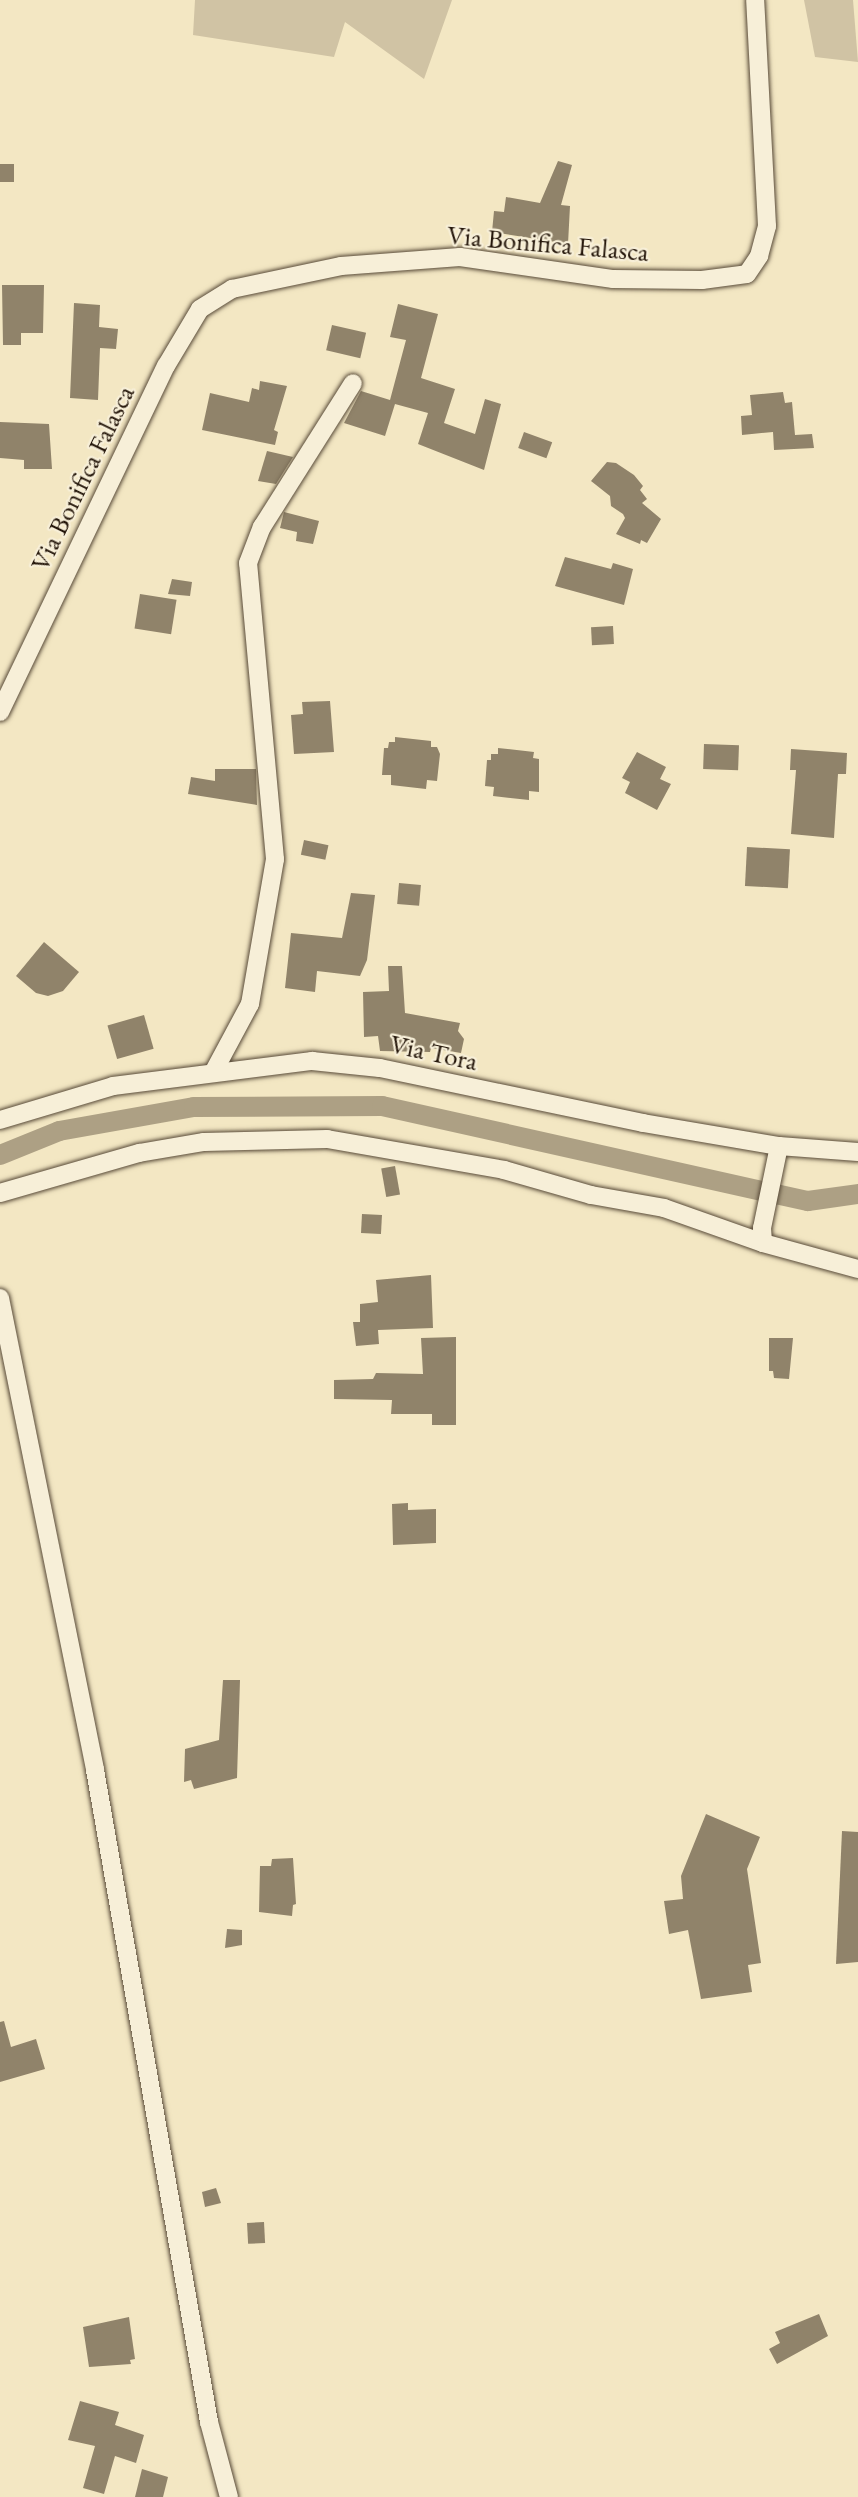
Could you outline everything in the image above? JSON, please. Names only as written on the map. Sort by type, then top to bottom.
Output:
[{"type":"street","name":"Via Bonifica Falasca","points":[[0,712],[166,366],[200,309],[232,290],[341,266],[460,257],[613,279],[702,280],[747,274],[759,256],[767,226],[755,0]]},
{"type":"street","points":[[214,1071],[250,1004],[275,859],[248,563],[262,528],[353,383]]},
{"type":"street","name":"Via Tora","points":[[0,1120],[113,1086],[214,1071],[312,1061],[380,1068],[778,1151],[858,1152]]},
{"type":"street","points":[[0,1193],[139,1153],[171,1147],[260,1138],[327,1139],[504,1170],[591,1195],[664,1208],[762,1236],[858,1269]]},
{"type":"street","points":[[762,1236],[778,1151]]},
{"type":"street","points":[[0,1298],[95,1770],[209,2422],[229,2497]]},
{"type":"shaded area","points":[[195,0],[452,0],[424,79],[345,22],[334,57],[193,35]]},
{"type":"shaded area","points":[[804,0],[853,0],[858,62],[815,57]]},
{"type":"building","points":[[558,161],[572,165],[561,205],[570,206],[568,244],[492,232],[494,211],[504,212],[506,197],[540,203]]},
{"type":"building","points":[[0,164],[14,164],[14,182],[0,182]]},
{"type":"building","points":[[2,285],[44,285],[43,333],[21,333],[21,345],[3,345]]},
{"type":"building","points":[[74,303],[100,305],[99,327],[118,329],[116,349],[100,348],[98,400],[70,398]]},
{"type":"building","points":[[398,304],[438,314],[421,378],[455,389],[444,423],[475,434],[485,399],[501,404],[484,470],[418,444],[428,413],[395,404],[385,436],[344,423],[361,391],[390,400],[406,340],[390,337]]},
{"type":"building","points":[[332,325],[366,333],[360,358],[326,350]]},
{"type":"building","points":[[260,381],[287,386],[274,430],[278,432],[275,445],[202,430],[210,393],[249,402],[252,388],[259,390]]},
{"type":"building","points":[[783,392],[785,403],[792,402],[795,435],[812,434],[814,448],[774,450],[773,432],[742,435],[741,416],[752,415],[750,395]]},
{"type":"building","points":[[0,422],[49,424],[52,469],[24,469],[24,460],[0,458]]},
{"type":"building","points":[[524,432],[552,442],[546,458],[518,448]]},
{"type":"building","points":[[267,451],[293,457],[276,484],[258,481]]},
{"type":"building","points":[[607,462],[616,463],[634,475],[643,486],[640,490],[647,499],[642,503],[661,519],[647,543],[641,540],[640,544],[616,534],[625,518],[611,506],[610,496],[591,481]]},
{"type":"building","points":[[284,512],[319,521],[313,544],[296,541],[297,532],[280,528]]},
{"type":"building","points":[[565,557],[611,569],[613,563],[633,569],[624,605],[555,586]]},
{"type":"building","points":[[172,579],[192,582],[190,596],[168,594]]},
{"type":"building","points":[[140,594],[177,600],[171,634],[135,629]]},
{"type":"building","points":[[613,626],[614,644],[592,645],[591,627]]},
{"type":"building","points":[[330,701],[334,752],[294,754],[291,715],[303,714],[302,702]]},
{"type":"building","points":[[395,737],[431,741],[431,747],[437,747],[440,754],[437,781],[427,780],[426,789],[391,785],[391,775],[382,775],[384,748],[388,748],[389,742],[395,742]]},
{"type":"building","points":[[704,744],[739,745],[738,770],[703,769]]},
{"type":"building","points":[[498,748],[534,752],[533,758],[539,759],[539,792],[529,791],[529,800],[493,796],[494,787],[485,786],[487,760],[491,760],[491,754],[498,754]]},
{"type":"building","points":[[791,749],[847,753],[846,774],[838,774],[834,838],[791,834],[796,770],[790,770]]},
{"type":"building","points":[[637,752],[666,767],[660,779],[671,784],[657,810],[625,793],[630,782],[622,778]]},
{"type":"building","points":[[215,769],[256,769],[257,805],[188,794],[191,777],[215,781]]},
{"type":"building","points":[[304,840],[328,845],[325,860],[301,855]]},
{"type":"building","points":[[747,847],[790,849],[788,888],[745,886]]},
{"type":"building","points":[[399,883],[421,885],[419,906],[397,904]]},
{"type":"building","points":[[351,893],[375,895],[367,960],[360,976],[317,971],[315,992],[285,988],[291,933],[342,938]]},
{"type":"building","points":[[44,942],[79,972],[63,991],[48,996],[36,993],[16,976]]},
{"type":"building","points":[[388,966],[402,966],[405,1013],[460,1023],[458,1031],[464,1039],[461,1053],[431,1048],[430,1052],[380,1051],[378,1036],[364,1037],[363,992],[389,991]]},
{"type":"building","points":[[144,1015],[154,1049],[117,1059],[107,1025]]},
{"type":"building","points":[[395,1166],[400,1195],[386,1197],[381,1168]]},
{"type":"building","points":[[362,1214],[382,1215],[381,1234],[361,1233]]},
{"type":"building","points":[[431,1275],[433,1328],[378,1330],[379,1344],[356,1346],[353,1322],[360,1322],[360,1304],[378,1302],[376,1280]]},
{"type":"building","points":[[456,1337],[456,1425],[432,1425],[432,1414],[391,1414],[392,1400],[334,1399],[334,1380],[373,1379],[376,1373],[423,1374],[421,1338]]},
{"type":"building","points":[[769,1338],[793,1338],[789,1379],[774,1378],[773,1371],[769,1371]]},
{"type":"building","points":[[408,1503],[408,1510],[436,1509],[436,1543],[393,1545],[392,1504]]},
{"type":"building","points":[[223,1680],[240,1680],[237,1778],[194,1789],[191,1780],[184,1782],[185,1749],[219,1740]]},
{"type":"building","points":[[706,1814],[760,1837],[747,1869],[761,1963],[748,1965],[752,1992],[701,1999],[688,1930],[669,1934],[664,1901],[683,1899],[681,1876]]},
{"type":"building","points":[[842,1831],[858,1832],[858,1962],[836,1964]]},
{"type":"building","points":[[293,1858],[296,1904],[293,1905],[292,1916],[259,1912],[260,1866],[271,1866],[272,1859]]},
{"type":"building","points":[[227,1929],[242,1930],[242,1945],[225,1948]]},
{"type":"building","points":[[4,2021],[11,2047],[36,2039],[45,2069],[0,2082],[0,2022]]},
{"type":"building","points":[[216,2188],[221,2203],[205,2207],[202,2192]]},
{"type":"building","points":[[264,2222],[265,2243],[248,2244],[247,2223]]},
{"type":"building","points":[[819,2314],[828,2336],[777,2364],[769,2349],[780,2343],[775,2332]]},
{"type":"building","points":[[129,2317],[135,2359],[130,2360],[131,2364],[89,2367],[83,2327]]},
{"type":"building","points":[[80,2401],[119,2412],[115,2425],[144,2435],[136,2463],[115,2456],[104,2494],[83,2488],[95,2446],[68,2440]]},
{"type":"building","points":[[142,2469],[168,2477],[163,2497],[135,2497]]},
{"type":"waterway","points":[[0,1155],[59,1131],[194,1107],[382,1106],[808,1201],[858,1194]]}]
